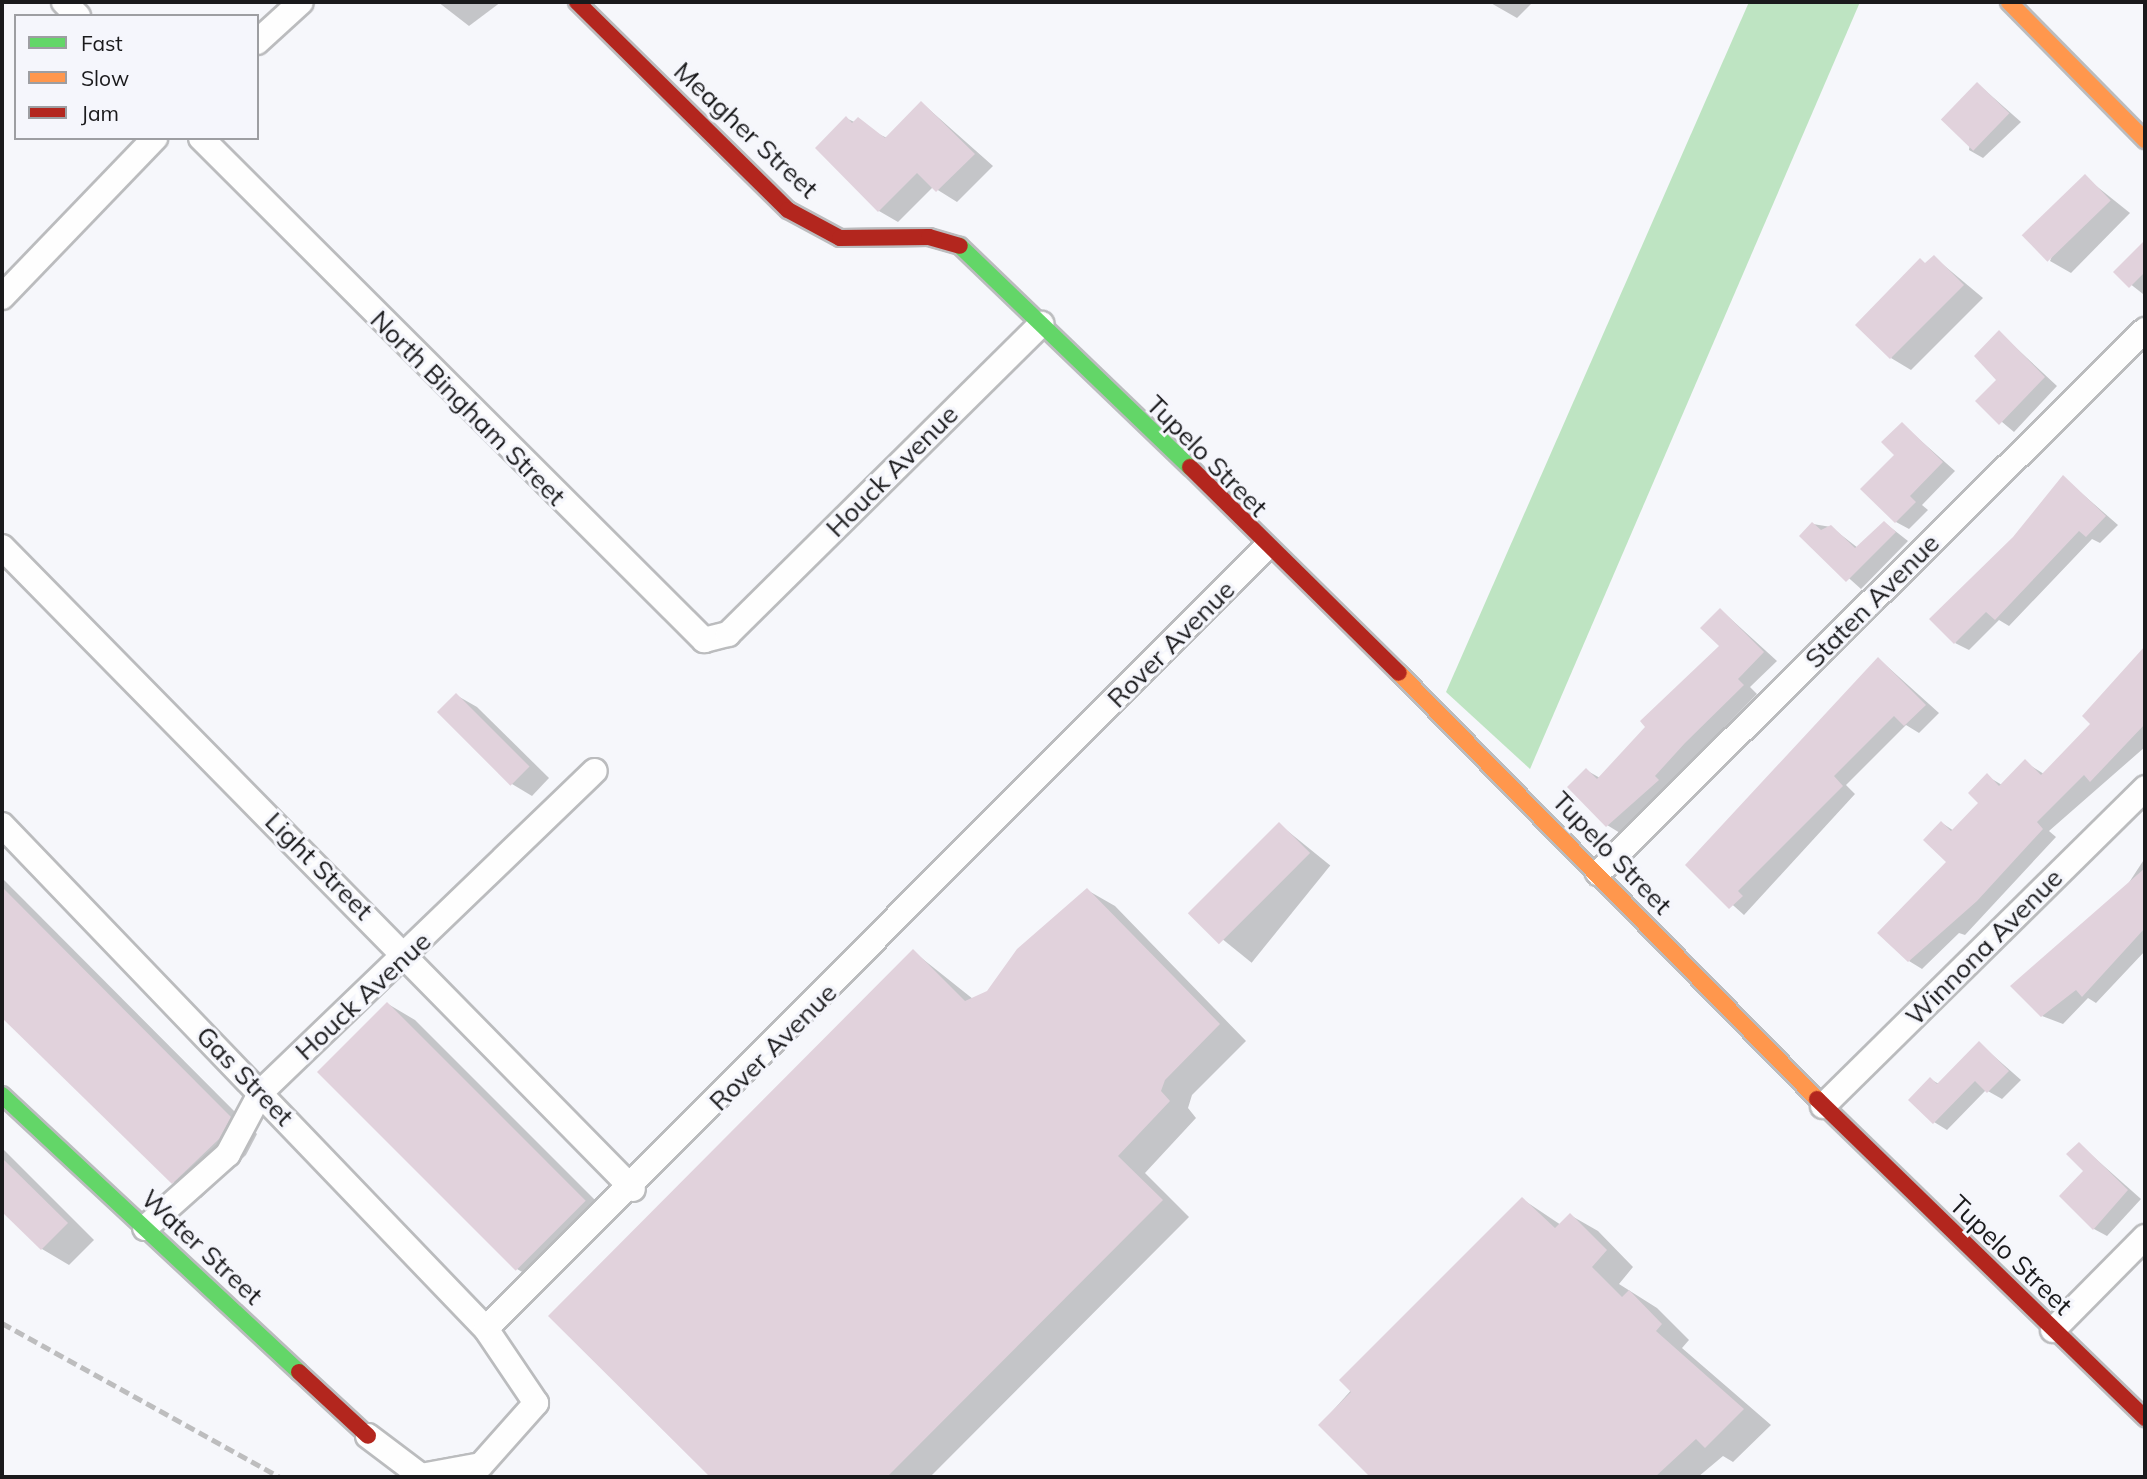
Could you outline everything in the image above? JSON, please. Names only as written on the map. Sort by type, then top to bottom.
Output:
[{"type":"street","points":[[259,40],[301,2]]},
{"type":"street","name":"Meagher Street","points":[[577,2],[788,210],[840,238],[929,237],[967,248],[1041,324]]},
{"type":"street","points":[[2019,5],[2145,140]]},
{"type":"street","points":[[2,297],[153,140]]},
{"type":"street","name":"North Bingham Street","points":[[203,140],[685,628],[712,641],[744,618]]},
{"type":"street","name":"Tupelo Street","points":[[1041,324],[1265,548],[1598,873],[1823,1106],[2145,1418]]},
{"type":"street","name":"Houck Avenue","points":[[744,618],[1041,324]]},
{"type":"street","name":"Staten Avenue","points":[[1598,873],[2145,330]]},
{"type":"street","name":"Light Street","points":[[2,547],[407,956],[633,1189]]},
{"type":"street","name":"Rover Avenue","points":[[486,1329],[633,1189],[1265,548]]},
{"type":"street","name":"Houck Avenue","points":[[145,1228],[228,1154],[261,1092],[407,956],[594,771]]},
{"type":"street","name":"Winnona Avenue","points":[[1823,1106],[2145,788]]},
{"type":"street","name":"Gas Street","points":[[2,825],[486,1329]]},
{"type":"street","name":"Water Street","points":[[2,1095],[368,1436]]},
{"type":"street","points":[[2053,1330],[2145,1237]]},
{"type":"street","points":[[368,1436],[421,1476],[481,1465],[536,1403],[486,1329]]},
{"type":"green space","points":[[1749,2],[1860,2],[1530,769],[1446,692]]},
{"type":"building","points":[[1977,82],[2009,113],[1973,151],[1941,119]]},
{"type":"building","points":[[921,101],[975,154],[936,192],[917,173],[878,212],[815,148],[846,116],[852,123],[858,117],[885,138]]},
{"type":"building","points":[[2085,174],[2111,201],[2047,262],[2022,235]]},
{"type":"building","points":[[2145,240],[2145,272],[2129,288],[2113,272]]},
{"type":"building","points":[[1934,255],[1964,285],[1890,359],[1855,325],[1920,258],[1925,263]]},
{"type":"building","points":[[1999,330],[2045,377],[1999,425],[1975,401],[1996,380],[1974,356]]},
{"type":"building","points":[[1902,422],[1943,462],[1910,496],[1916,502],[1895,523],[1860,489],[1894,455],[1881,442]]},
{"type":"building","points":[[2063,475],[2106,516],[2086,537],[2079,531],[1995,620],[1986,612],[1954,644],[1929,619],[2013,537]]},
{"type":"building","points":[[1884,521],[1896,532],[1846,582],[1799,536],[1812,522],[1821,530],[1831,525],[1855,548]]},
{"type":"building","points":[[1720,608],[1764,652],[1738,679],[1744,685],[1655,776],[1659,780],[1606,827],[1567,787],[1586,768],[1597,779],[1645,727],[1640,721],[1719,646],[1700,628]]},
{"type":"building","points":[[2145,646],[2145,724],[2090,782],[2084,775],[2037,822],[2043,829],[1977,901],[1908,962],[1877,933],[1946,862],[1923,840],[1941,821],[1951,831],[1978,803],[1968,793],[1987,773],[1999,786],[2025,759],[2041,775],[2090,724],[2082,716]]},
{"type":"building","points":[[1878,657],[1926,705],[1904,726],[1894,716],[1834,776],[1843,786],[1738,891],[1743,896],[1729,909],[1685,865]]},
{"type":"building","points":[[456,693],[530,767],[510,786],[437,712]]},
{"type":"building","points":[[1279,822],[1310,853],[1219,944],[1188,913]]},
{"type":"building","points":[[2145,868],[2145,928],[2082,997],[2076,990],[2041,1017],[2010,986]]},
{"type":"building","points":[[2,887],[231,1117],[219,1139],[172,1184],[2,1018]]},
{"type":"building","points":[[1087,888],[1220,1024],[1165,1080],[1161,1091],[1170,1101],[1118,1156],[1163,1200],[887,1477],[710,1477],[548,1316],[913,949],[965,1001],[987,991],[1017,949]]},
{"type":"building","points":[[387,1002],[586,1201],[516,1271],[317,1072]]},
{"type":"building","points":[[1979,1041],[2009,1071],[1987,1093],[1975,1081],[1933,1124],[1908,1100],[1930,1077],[1937,1084]]},
{"type":"building","points":[[2079,1142],[2128,1190],[2093,1230],[2059,1196],[2083,1171],[2066,1154]]},
{"type":"building","points":[[2,1158],[68,1223],[41,1250],[2,1212]]},
{"type":"building","points":[[1522,1197],[1555,1228],[1570,1213],[1607,1250],[1592,1267],[1622,1297],[1629,1290],[1662,1324],[1656,1331],[1744,1409],[1705,1448],[1696,1439],[1655,1477],[1370,1477],[1318,1425],[1351,1392],[1339,1380]]},
{"type":"railway","points":[[2,1323],[280,1477]]},
{"type":"traffic: fast","points":[[960,246],[1190,467]]},
{"type":"traffic: fast","points":[[2,1095],[299,1372]]},
{"type":"traffic: slow","points":[[2009,2],[2145,140]]},
{"type":"traffic: slow","points":[[1399,673],[1817,1099]]},
{"type":"traffic: jam","points":[[577,2],[788,210],[840,238],[929,237],[960,246]]},
{"type":"traffic: jam","points":[[1190,467],[1399,673]]},
{"type":"traffic: jam","points":[[1817,1099],[2145,1418]]},
{"type":"traffic: jam","points":[[299,1372],[368,1436]]}]
